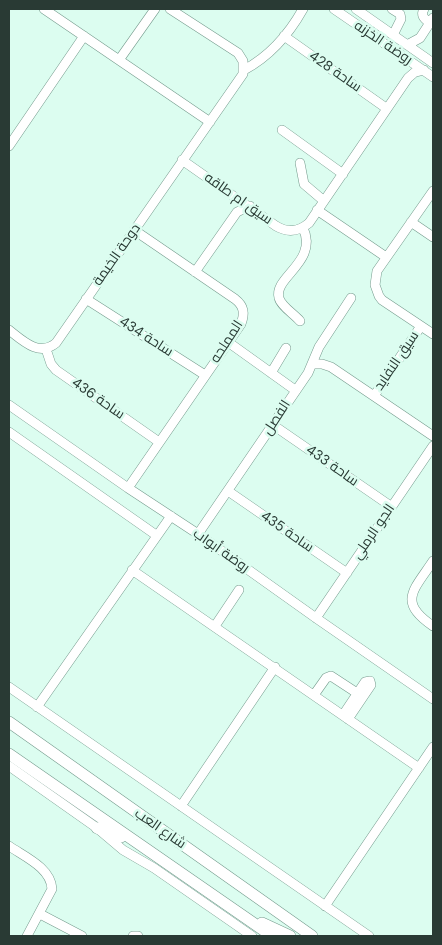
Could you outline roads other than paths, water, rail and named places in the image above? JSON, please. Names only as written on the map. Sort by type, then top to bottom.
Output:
[{"type":"main road","name":"شارع العب","points":[[9,722],[312,936]]},
{"type":"main road","name":"شارع العب","points":[[9,754],[272,936]]},
{"type":"main road","points":[[97,828],[140,845]]},
{"type":"main road","points":[[242,916],[290,936]]},
{"type":"street","points":[[44,9],[210,122]]},
{"type":"street","points":[[119,60],[156,9]]},
{"type":"street","points":[[170,9],[238,53],[243,61],[244,70],[265,57],[284,36],[303,9]]},
{"type":"street","name":"روضة الخزنه","points":[[334,9],[433,77]]},
{"type":"street","name":"روضة الخزنه","points":[[356,9],[433,63]]},
{"type":"street","points":[[392,9],[400,14],[402,19],[393,35]]},
{"type":"street","points":[[420,54],[418,46],[420,38],[432,21],[423,18],[422,13],[424,9]]},
{"type":"street","points":[[9,146],[84,36]]},
{"type":"street","name":"ساحة 428","points":[[284,36],[386,108]]},
{"type":"street","points":[[407,45],[420,38]]},
{"type":"street","points":[[408,60],[410,68],[408,78]]},
{"type":"street","name":"دوحة الخيمة","points":[[46,349],[52,347],[60,339],[86,298],[210,122],[244,70]]},
{"type":"street","points":[[300,321],[281,302],[278,294],[305,252],[307,240],[303,228],[309,223],[408,78],[415,72],[424,70]]},
{"type":"street","points":[[282,130],[343,174]]},
{"type":"street","name":"سيق ام طاقه","points":[[182,160],[280,228],[292,231],[303,228]]},
{"type":"street","points":[[300,163],[304,184],[324,201]]},
{"type":"street","name":"سيق النفايد","points":[[433,191],[386,258],[375,279],[376,291],[379,296],[433,334]]},
{"type":"street","points":[[236,197],[237,212]]},
{"type":"street","points":[[195,272],[237,212],[250,206]]},
{"type":"street","points":[[317,210],[386,258]]},
{"type":"street","points":[[411,222],[433,237]]},
{"type":"street","name":"المملحه","points":[[128,488],[241,324],[244,312],[238,302],[134,230]]},
{"type":"street","name":"ساحة 434","points":[[86,298],[205,375]]},
{"type":"street","name":"الفصل","points":[[198,534],[296,390],[312,364],[319,347],[351,298]]},
{"type":"street","name":"سيق النفايد","points":[[374,396],[421,326]]},
{"type":"street","points":[[9,330],[31,346],[38,349],[46,349]]},
{"type":"street","points":[[228,342],[296,390]]},
{"type":"street","points":[[271,373],[286,348]]},
{"type":"street","name":"ساحة 436","points":[[46,349],[51,364],[56,370],[159,442]]},
{"type":"street","points":[[312,364],[322,364],[330,367],[433,436]]},
{"type":"street","name":"روضة أبواب","points":[[9,405],[198,534],[433,699]]},
{"type":"street","name":"ساحة 433","points":[[273,425],[392,507]]},
{"type":"street","points":[[9,432],[156,534]]},
{"type":"street","name":"الجو الرملي","points":[[316,618],[433,446]]},
{"type":"street","name":"ساحة 435","points":[[228,491],[346,573]]},
{"type":"street","points":[[37,707],[156,534],[171,516]]},
{"type":"street","points":[[433,561],[415,588],[412,604],[417,614],[433,626]]},
{"type":"street","points":[[132,570],[419,768]]},
{"type":"street","points":[[215,626],[239,590]]},
{"type":"street","points":[[181,806],[275,667]]},
{"type":"street","points":[[314,694],[326,678],[331,676],[357,693]]},
{"type":"street","points":[[370,681],[371,685],[346,717],[357,693],[365,682],[370,681]]},
{"type":"street","points":[[9,688],[369,936]]},
{"type":"street","points":[[325,906],[433,747]]},
{"type":"street","points":[[9,766],[97,828],[123,850],[154,868],[252,936]]},
{"type":"street","points":[[9,846],[43,869],[52,881],[52,889],[27,936]]},
{"type":"street","points":[[40,914],[82,936]]},
{"type":"street","points":[[133,936],[138,936]]}]
